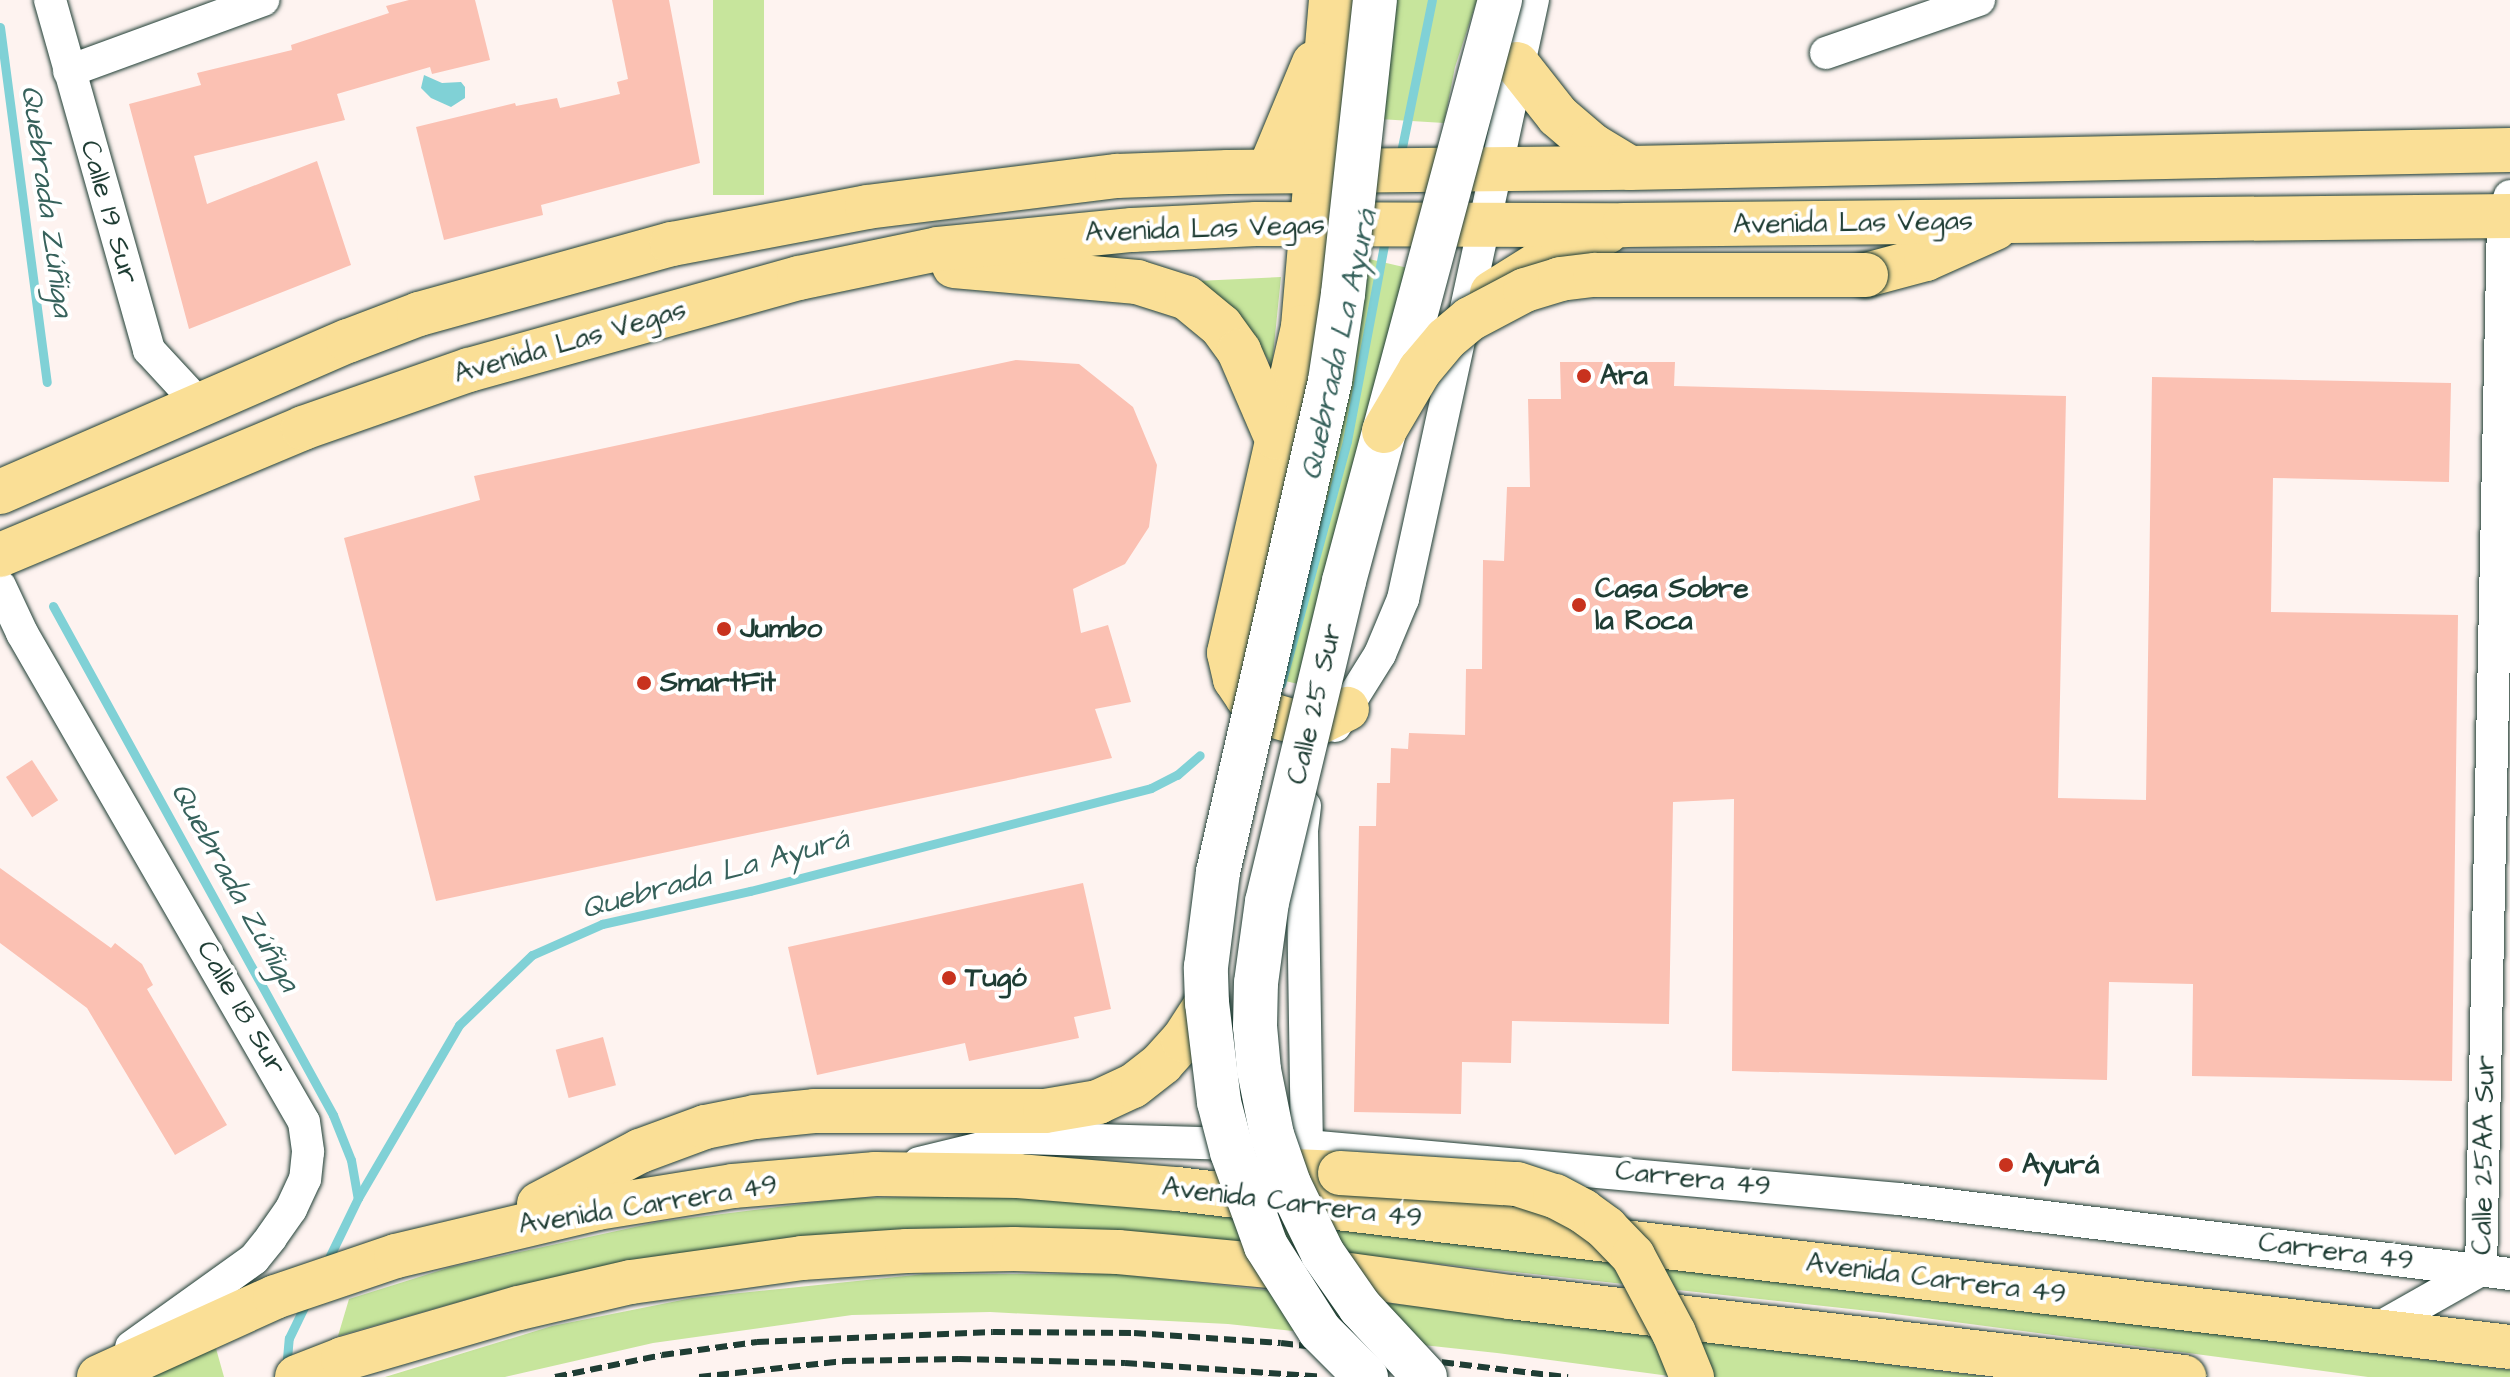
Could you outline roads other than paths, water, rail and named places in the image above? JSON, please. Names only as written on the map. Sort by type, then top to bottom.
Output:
[{"type":"main road","name":"Calle 25 Sur","points":[[1366,1377],[1320,1331],[1266,1246],[1232,1152],[1219,1102],[1207,1003],[1209,925],[1218,872],[1330,381],[1343,294],[1375,0]]},
{"type":"main road","name":"Calle 25 Sur","points":[[1425,1377],[1360,1307],[1323,1254],[1289,1184],[1272,1135],[1255,1026],[1256,983],[1267,902],[1384,431],[1500,0]]},
{"type":"main road","points":[[1330,13],[1303,327],[1229,653],[1235,679],[1247,697],[1271,715],[1292,721],[1320,722],[1347,709]]},
{"type":"main road","points":[[1269,171],[1330,13]]},
{"type":"main road","points":[[1517,64],[1558,116],[1592,145],[1630,168]]},
{"type":"main road","name":"Avenida Las Vegas","points":[[0,492],[348,341],[419,314],[609,260],[736,230],[867,207],[1117,176],[2510,150]]},
{"type":"main road","name":"Avenida Las Vegas","points":[[0,555],[374,401],[469,370],[718,300],[938,249],[1147,229],[1314,224],[2008,221],[2508,209]]},
{"type":"main road","points":[[1384,431],[1420,370],[1446,339],[1495,305],[1537,286],[1595,275],[1866,275],[1926,259],[2008,221]]},
{"type":"main road","points":[[1465,313],[1543,261],[1624,225]]},
{"type":"main road","points":[[876,261],[1104,277],[1137,282],[1187,298],[1221,326],[1239,351],[1276,437]]},
{"type":"main road","points":[[474,1236],[640,1151],[705,1127],[755,1117],[814,1111],[1045,1111],[1098,1102],[1133,1086],[1162,1063],[1183,1040],[1207,1003]]},
{"type":"main road","points":[[875,1174],[1018,1159],[1323,1160],[1517,1184],[1555,1196],[1583,1211],[1606,1228],[1633,1256],[1668,1321],[1692,1377]]},
{"type":"main road","name":"Avenida Carrera 49","points":[[99,1377],[275,1297],[396,1256],[597,1208],[733,1186],[875,1174],[1018,1176],[1177,1189],[2510,1347]]},
{"type":"main road","points":[[297,1377],[343,1359],[519,1308],[707,1269],[907,1251],[1014,1249],[1118,1252],[1313,1270],[1526,1299],[2184,1377]]},
{"type":"street","name":"Calle 19 Sur","points":[[50,0],[149,350],[200,405]]},
{"type":"street","points":[[69,71],[263,0]]},
{"type":"street","name":"Calle 25 Sur","points":[[1323,1160],[1302,831],[1314,766],[1324,740],[1380,654],[1403,599],[1533,0]]},
{"type":"street","points":[[1826,53],[1979,0]]},
{"type":"street","name":"Calle 25AA Sur","points":[[2373,1331],[2496,1272],[2508,209]]},
{"type":"street","name":"Calle 18 Sur","points":[[0,586],[22,633],[290,1092],[304,1122],[308,1152],[305,1179],[291,1209],[254,1259],[90,1377]]},
{"type":"street","name":"Carrera 49","points":[[1323,1160],[1899,1199],[2496,1272]]},
{"type":"water","points":[[424,75],[442,83],[461,82],[465,87],[465,98],[451,107],[431,98],[421,88]]},
{"type":"waterway","name":"Quebrada La Ayurá","points":[[1400,157],[1432,0]]},
{"type":"waterway","name":"Quebrada Zúñiga","points":[[0,27],[47,382]]},
{"type":"waterway","name":"Quebrada La Ayurá","points":[[1281,684],[1347,441],[1386,235]]},
{"type":"waterway","name":"Quebrada Zúñiga","points":[[53,606],[333,1115],[351,1160],[358,1198]]},
{"type":"waterway","name":"Quebrada La Ayurá","points":[[325,1266],[358,1198],[459,1025],[532,955],[602,924],[750,891],[1151,788],[1177,775],[1200,755]]},
{"type":"waterway","name":"Quebrada La Ayurá","points":[[286,1370],[289,1338],[307,1301]]},
{"type":"railway","points":[[555,1377],[662,1355],[757,1342],[993,1332],[1134,1333],[1281,1343],[1568,1377]]},
{"type":"railway","points":[[699,1377],[844,1361],[959,1359],[1125,1363],[1323,1377]]},
{"type":"place","name":"Ara","points":[[1584,376]]},
{"type":"place","name":"Casa Sobre la Roca","points":[[1579,605]]},
{"type":"place","name":"Jumbo","points":[[724,629]]},
{"type":"place","name":"SmartFit","points":[[644,683]]},
{"type":"place","name":"Tugó","points":[[949,978]]},
{"type":"place","name":"Ayurá","points":[[2006,1165]]}]
